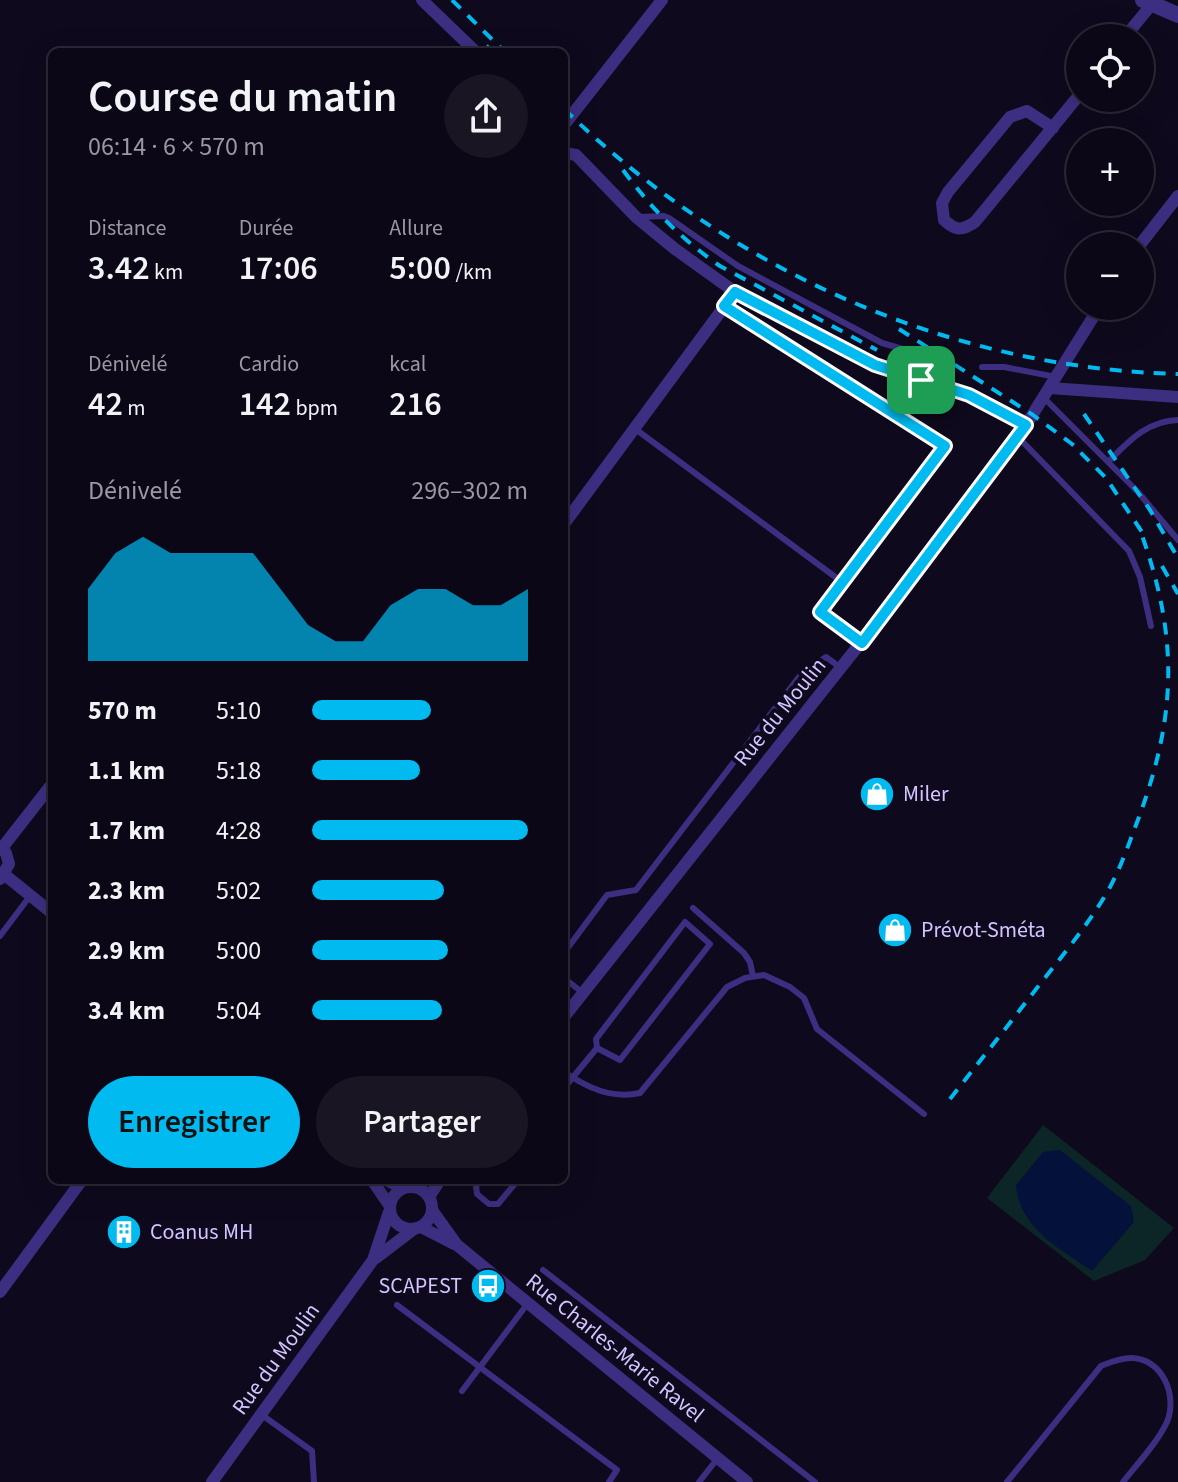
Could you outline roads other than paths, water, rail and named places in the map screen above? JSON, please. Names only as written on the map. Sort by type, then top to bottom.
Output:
[{"type":"street","points":[[422,0],[472,48]]},
{"type":"street","points":[[568,120],[662,0]]},
{"type":"street","points":[[1133,24],[1147,2],[1178,15]]},
{"type":"street","points":[[1053,128],[1027,111],[1010,117],[948,192],[942,203],[944,220],[961,230],[975,222],[1053,128],[1066,112]]},
{"type":"street","points":[[568,154],[576,155],[636,217],[735,292],[855,356],[969,395],[1026,425]]},
{"type":"street","points":[[1150,232],[1178,196]]},
{"type":"street","points":[[568,519],[735,292]]},
{"type":"street","name":"Rue du Moulin","points":[[568,1012],[862,643],[1018,437],[1091,320]]},
{"type":"street","points":[[1050,388],[1178,397]]},
{"type":"street","points":[[48,789],[1,848],[8,858],[2,877],[48,910]]},
{"type":"street","points":[[0,1292],[79,1184]]},
{"type":"street","points":[[374,1184],[396,1224],[408,1230],[418,1228],[430,1217],[438,1184]]},
{"type":"street","points":[[389,1208],[396,1192],[410,1185],[423,1191],[431,1204]]},
{"type":"street","name":"Rue Charles-Marie Ravel","points":[[431,1204],[457,1245]]},
{"type":"street","name":"Rue du Moulin","points":[[373,1260],[389,1208]]},
{"type":"street","name":"Rue du Moulin","points":[[212,1482],[373,1260],[418,1228]]},
{"type":"street","name":"Rue Charles-Marie Ravel","points":[[418,1228],[457,1245],[747,1482]]},
{"type":"lane","points":[[636,217],[669,218],[738,266],[882,343],[913,352],[925,366],[921,380]]},
{"type":"lane","points":[[724,306],[945,446],[820,612],[862,643]]},
{"type":"lane","points":[[982,367],[1004,367],[1050,388],[1178,540]]},
{"type":"lane","points":[[1109,461],[1150,425],[1178,420]]},
{"type":"lane","points":[[634,428],[842,582]]},
{"type":"lane","points":[[1018,437],[1129,551],[1140,577],[1151,626]]},
{"type":"lane","points":[[568,948],[607,895],[636,890],[802,673],[826,657],[841,668]]},
{"type":"lane","points":[[0,936],[30,896]]},
{"type":"lane","points":[[693,908],[744,953],[753,976]]},
{"type":"lane","points":[[568,1083],[597,1048],[596,1039],[685,922],[710,944],[620,1060],[597,1048]]},
{"type":"lane","points":[[568,1075],[583,1085],[610,1094],[624,1096],[640,1093],[727,987],[753,976],[764,975],[790,987],[804,998],[817,1029],[924,1114]]},
{"type":"lane","points":[[568,981],[584,993]]},
{"type":"lane","points":[[478,1184],[477,1194],[489,1204],[498,1204],[515,1184]]},
{"type":"lane","points":[[543,1270],[815,1482]]},
{"type":"lane","points":[[462,1391],[528,1303]]},
{"type":"lane","points":[[397,1305],[617,1470],[609,1482]]},
{"type":"lane","points":[[1007,1482],[1101,1366],[1118,1359],[1134,1358],[1149,1362],[1161,1373],[1169,1386],[1171,1403],[1168,1419],[1160,1433],[1123,1482]]},
{"type":"lane","points":[[261,1414],[312,1451],[314,1482]]},
{"type":"lane","points":[[699,1482],[718,1458]]},
{"type":"water","points":[[1060,1150],[1131,1206],[1134,1222],[1092,1271],[1043,1236],[1025,1214],[1019,1200],[1016,1185],[1043,1152]]},
{"type":"railway","points":[[452,0],[501,48]]},
{"type":"railway","points":[[568,113],[628,166],[697,217],[770,262],[846,299],[925,330],[1007,353],[1092,367],[1178,374]]},
{"type":"railway","points":[[623,170],[667,222],[720,266],[877,350]]},
{"type":"railway","points":[[899,329],[1033,415],[1072,444],[1106,478],[1144,535]]},
{"type":"railway","points":[[1084,414],[1150,510],[1178,558]]},
{"type":"railway","points":[[950,1099],[1074,941],[1105,896],[1124,857],[1152,778],[1161,742],[1168,672],[1161,602],[1139,527]]},
{"type":"railway","points":[[1162,566],[1178,594]]},
{"type":"place","name":"Miler","points":[[877,794]]},
{"type":"place","name":"Prévot-Sméta","points":[[895,930]]},
{"type":"place","name":"Coanus MH","points":[[124,1232]]},
{"type":"place","name":"SCAPEST","points":[[488,1286]]}]
